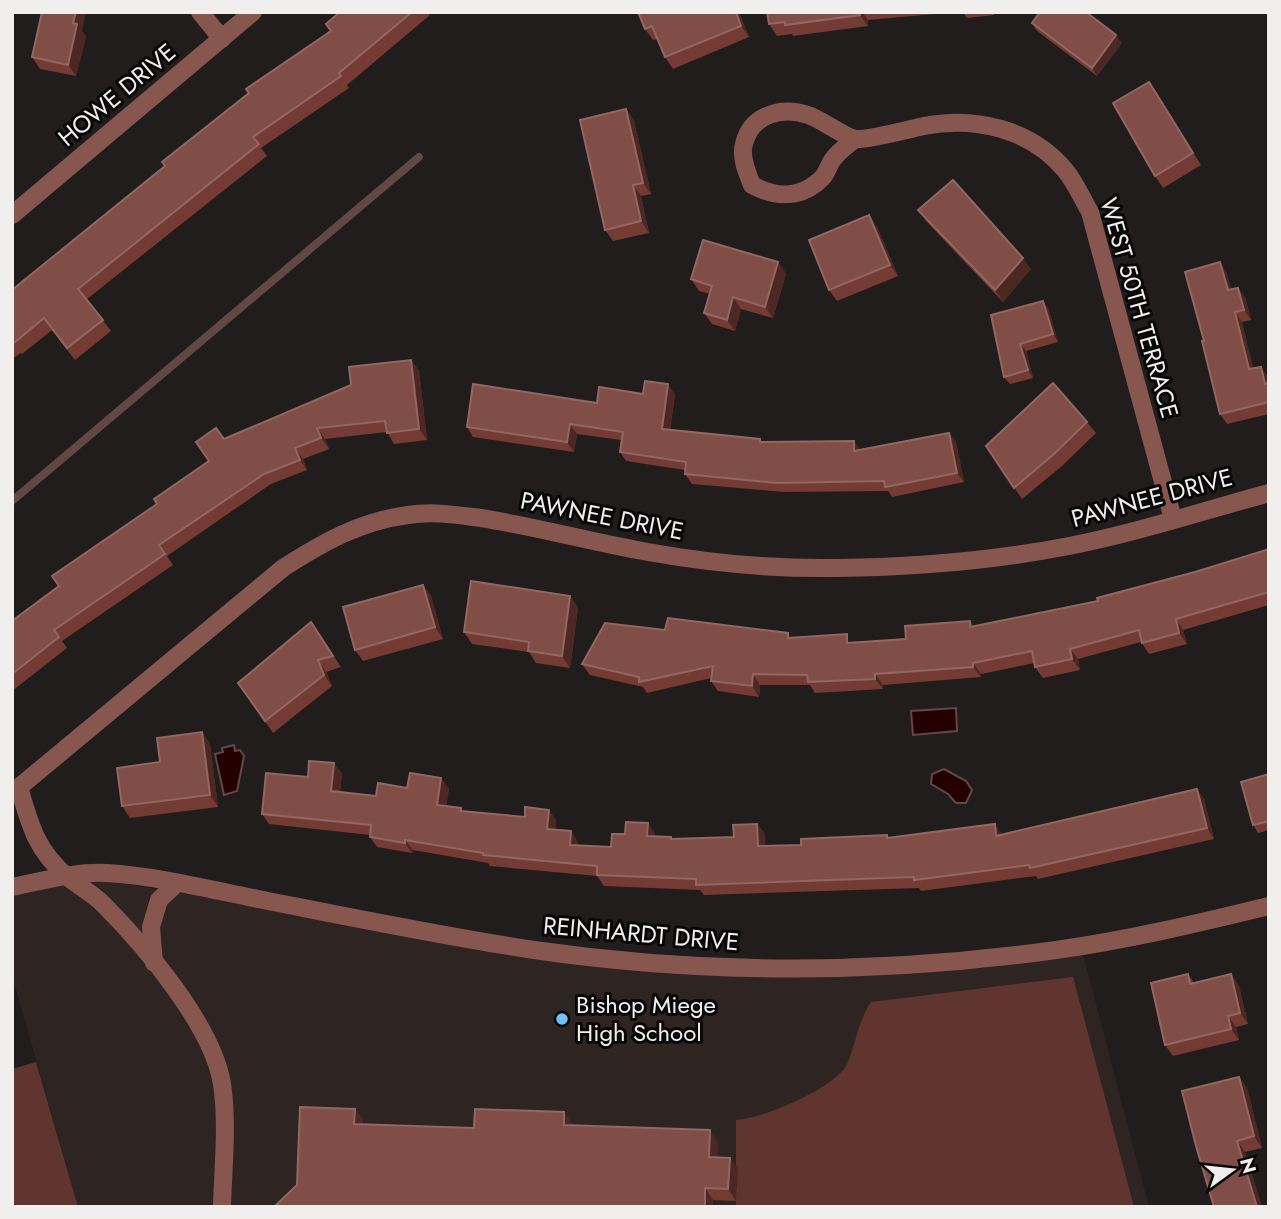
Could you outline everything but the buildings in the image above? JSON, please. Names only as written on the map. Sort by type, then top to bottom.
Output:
[{"type":"street","points":[[200,12],[222,38]]},
{"type":"street","name":"HOWE DRIVE","points":[[12,215],[253,12]]},
{"type":"street","points":[[769,113],[807,115],[855,139],[834,157],[824,176],[808,189],[784,196],[767,193],[752,185],[745,167],[743,146],[752,125],[769,113]]},
{"type":"street","name":"WEST 50TH TERRACE","points":[[855,139],[959,122],[1007,129],[1040,146],[1066,170],[1090,212],[1173,519]]},
{"type":"street","name":"PAWNEE DRIVE","points":[[16,790],[282,568],[323,542],[379,520],[408,514],[443,513],[511,523],[648,552],[747,565],[834,569],[930,566],[993,559],[1071,545],[1269,493]]},
{"type":"street","points":[[16,790],[44,854],[67,876],[102,902],[154,963],[201,1026],[214,1055],[222,1083],[222,1207]]},
{"type":"street","name":"REINHARDT DRIVE","points":[[12,887],[67,876],[105,873],[177,883],[441,935],[537,950],[681,966],[768,969],[873,968],[1059,950],[1191,925],[1269,906]]},
{"type":"street","points":[[154,963],[151,928],[159,900],[177,883]]},
{"type":"shaded area","points":[[956,708],[957,731],[913,735],[911,711]]},
{"type":"shaded area","points":[[234,745],[235,751],[240,750],[244,756],[237,791],[224,795],[215,754],[223,752],[222,748]]},
{"type":"shaded area","points":[[944,769],[966,781],[972,790],[966,803],[956,803],[948,794],[931,784],[932,774]]},
{"type":"shaded area","name":"Bishop Miege High School","points":[[69,881],[109,881],[258,906],[399,935],[857,975],[984,968],[1083,954],[1149,1207],[78,1207],[12,975],[12,893]]},
{"type":"shaded area","points":[[1073,977],[1134,1207],[736,1207],[736,1120],[780,1108],[829,1083],[847,1064],[871,1002]]},
{"type":"shaded area","points":[[36,1062],[78,1207],[12,1207],[12,1069]]},
{"type":"waterway","points":[[12,501],[419,157]]},
{"type":"place","name":"Bishop Miege High School","points":[[562,1019]]}]
